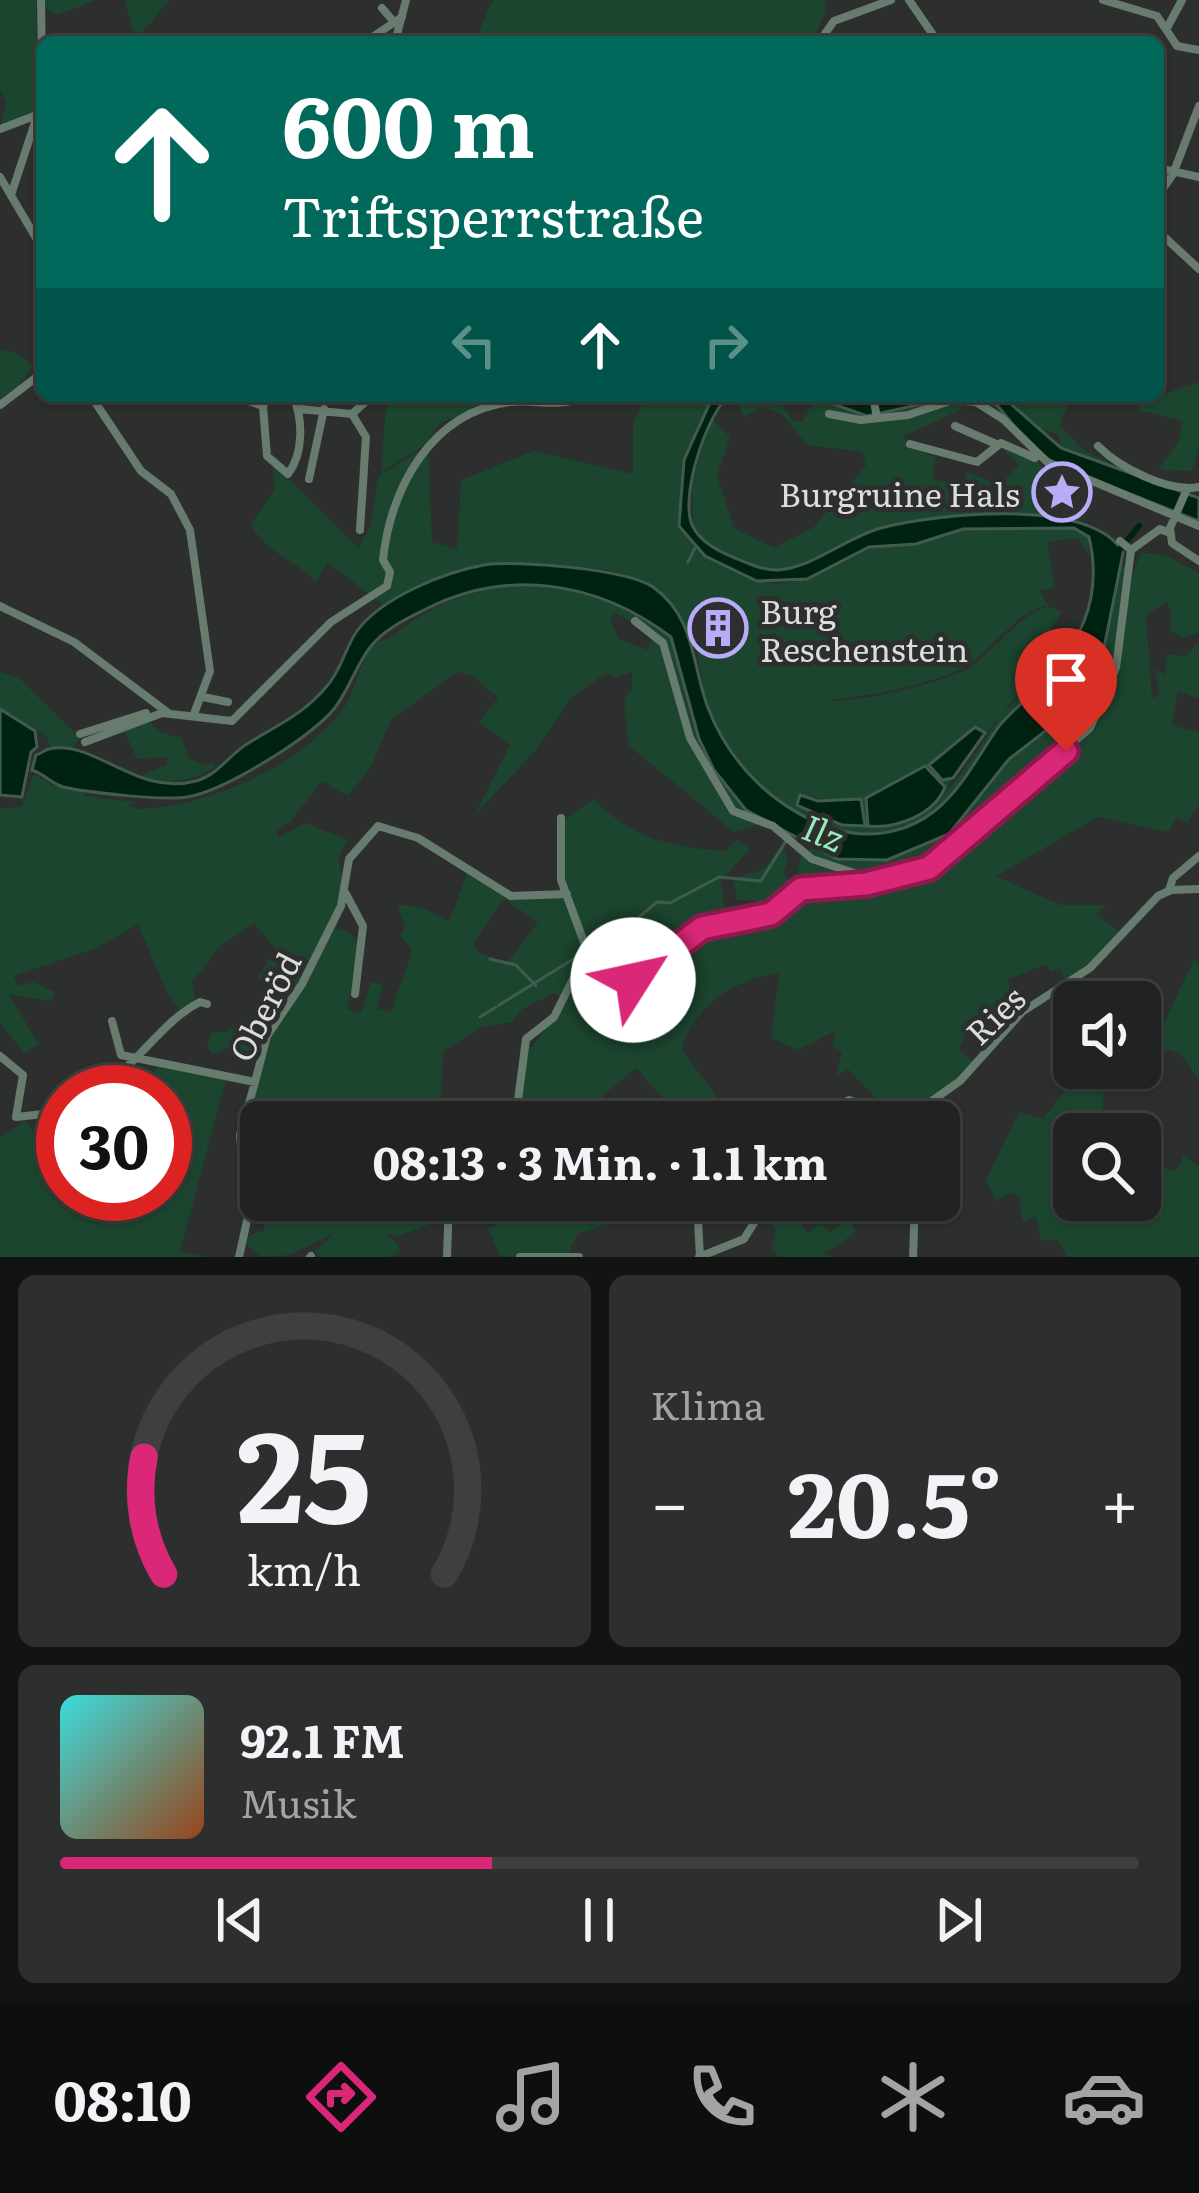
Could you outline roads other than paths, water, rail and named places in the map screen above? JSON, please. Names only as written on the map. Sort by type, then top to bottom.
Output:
[{"type":"street","points":[[41,0],[42,36]]},
{"type":"street","points":[[396,36],[406,0]]},
{"type":"street","points":[[823,36],[834,21],[891,0]]},
{"type":"street","points":[[909,0],[934,36]]},
{"type":"street","points":[[1103,0],[1151,13],[1178,46],[1199,50]]},
{"type":"street","points":[[1167,28],[1183,0]]},
{"type":"street","points":[[382,8],[399,19]]},
{"type":"street","points":[[374,36],[399,19]]},
{"type":"street","points":[[1164,187],[1199,106]]},
{"type":"street","points":[[0,129],[36,115]]},
{"type":"street","points":[[11,195],[36,120]]},
{"type":"street","points":[[1164,170],[1199,177]]},
{"type":"street","points":[[0,177],[36,238]]},
{"type":"street","points":[[1164,238],[1199,269]]},
{"type":"street","points":[[0,405],[36,378]]},
{"type":"street","points":[[95,402],[141,471],[178,504],[190,530],[210,671],[194,714]]},
{"type":"street","points":[[251,402],[263,406]]},
{"type":"street","points":[[265,402],[267,456],[288,475],[296,458],[300,409],[296,402]]},
{"type":"street","points":[[300,409],[352,413],[364,402]]},
{"type":"street","points":[[82,738],[163,710],[232,721],[331,622],[387,586],[391,577],[383,560],[390,520],[406,479],[428,444],[464,420],[502,404],[568,402]]},
{"type":"street","points":[[874,402],[876,417]]},
{"type":"street","points":[[829,414],[876,417],[957,402]]},
{"type":"street","points":[[972,402],[998,415],[1042,460]]},
{"type":"street","points":[[309,479],[324,409]]},
{"type":"street","points":[[352,413],[367,442],[360,530]]},
{"type":"street","points":[[955,427],[1199,526]]},
{"type":"street","points":[[910,444],[977,462],[996,444]]},
{"type":"street","points":[[1098,446],[1127,467],[1186,490],[1199,487]]},
{"type":"street","points":[[1186,490],[1171,533],[1174,547],[1199,561]]},
{"type":"street","points":[[517,1101],[518,1074],[529,1035],[554,1017],[574,976],[586,973],[612,982],[633,980],[708,926],[771,914],[801,889],[929,868],[1082,738],[1116,668],[1126,598],[1125,545],[1160,529],[1171,533]]},
{"type":"street","points":[[0,606],[50,628],[163,710]]},
{"type":"street","points":[[635,621],[663,643],[690,738],[733,811],[772,826],[812,859],[857,874],[892,876]]},
{"type":"street","points":[[203,698],[227,702]]},
{"type":"street","points":[[561,818],[557,850],[588,952],[586,973]]},
{"type":"street","name":"Oberöd","points":[[138,1059],[165,1060],[201,1073],[255,1082],[267,1036],[302,984],[345,892],[349,860],[379,826],[418,838],[512,896],[567,894]]},
{"type":"street","name":"Ries","points":[[938,1100],[1016,1017],[1084,973],[1199,856]]},
{"type":"street","points":[[1169,890],[1199,890]]},
{"type":"street","points":[[345,892],[363,926],[355,994]]},
{"type":"street","name":"Oberöd","points":[[138,1059],[180,1013],[200,1001],[207,1004]]},
{"type":"street","points":[[112,1021],[118,1053],[138,1059]]},
{"type":"street","points":[[0,1056],[23,1075],[16,1117],[36,1115]]},
{"type":"street","points":[[129,1065],[138,1059]]},
{"type":"street","points":[[239,1257],[248,1216],[240,1135],[255,1082]]},
{"type":"street","points":[[447,1257],[448,1221]]},
{"type":"street","points":[[698,1221],[699,1257],[744,1239],[755,1221]]},
{"type":"street","points":[[913,1257],[914,1221]]},
{"type":"street","points":[[520,1257],[577,1257]]},
{"type":"water","name":"Ilz","points":[[710,402],[723,402],[697,457],[689,495],[692,525],[710,545],[773,570],[818,558],[881,528],[937,518],[1048,516],[1106,535],[1123,553],[1098,678],[1079,705],[1009,759],[949,834],[887,860],[837,859],[746,810],[714,770],[699,739],[671,637],[613,603],[551,586],[487,588],[395,625],[371,646],[339,702],[322,721],[265,762],[203,793],[161,798],[88,791],[63,787],[32,770],[36,755],[66,748],[154,781],[174,784],[204,778],[309,705],[336,673],[357,631],[397,597],[468,568],[545,565],[620,575],[653,587],[685,627],[717,729],[758,783],[794,811],[835,829],[889,832],[914,824],[954,791],[1001,724],[1064,657],[1084,621],[1093,560],[1089,537],[1074,528],[963,529],[916,544],[869,547],[807,579],[757,581],[705,556],[679,526],[684,460]]},
{"type":"water","points":[[828,402],[931,402],[867,416]]},
{"type":"water","points":[[988,402],[1009,402],[1061,448],[1199,498],[1199,521],[1056,465],[1028,443],[997,405]]},
{"type":"water","points":[[0,709],[35,731],[37,747],[31,752],[22,797],[0,795]]},
{"type":"water","points":[[975,727],[985,733],[953,778],[942,780],[929,765]]},
{"type":"water","points":[[925,766],[945,787],[940,797],[902,822],[868,826],[866,798]]},
{"type":"water","points":[[800,795],[818,801],[861,799],[865,826],[842,825],[797,805]]},
{"type":"waterway","points":[[1115,555],[1139,526]]},
{"type":"waterway","points":[[688,562],[695,548]]},
{"type":"waterway","name":"Ilz","points":[[592,952],[612,927],[631,924],[657,902],[670,903],[719,877],[761,881],[786,841]]},
{"type":"waterway","points":[[499,1005],[583,953]]},
{"type":"waterway","points":[[490,959],[516,965],[536,986]]},
{"type":"waterway","points":[[480,1017],[496,1007]]},
{"type":"place","name":"Burgruine Hals","points":[[1062,492]]},
{"type":"place","name":"Burg Reschenstein","points":[[718,628]]}]
